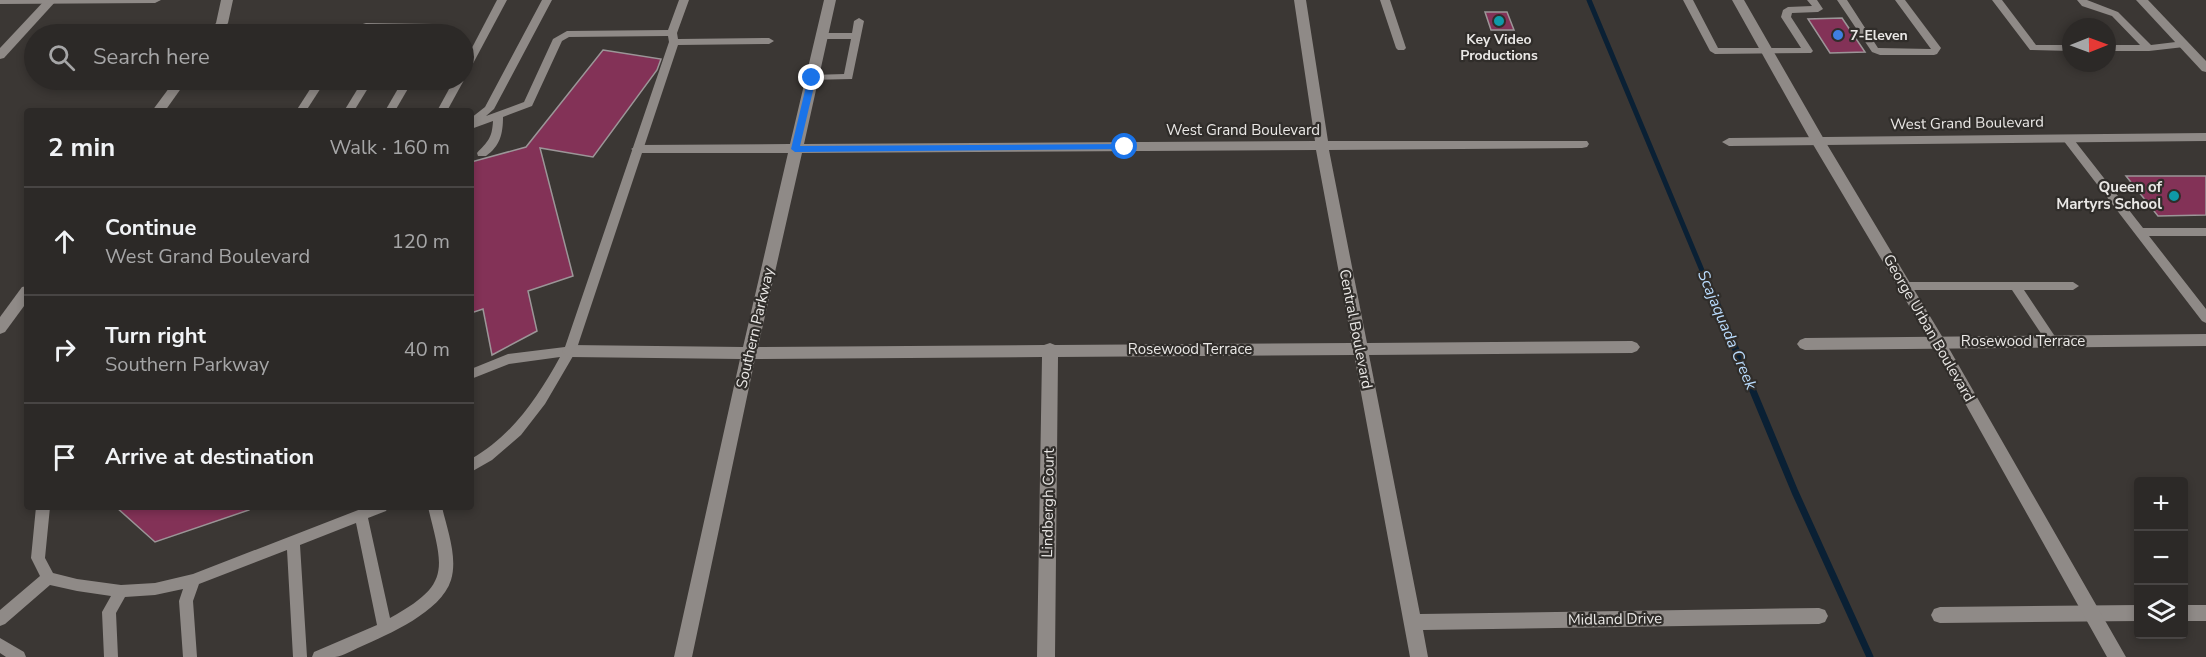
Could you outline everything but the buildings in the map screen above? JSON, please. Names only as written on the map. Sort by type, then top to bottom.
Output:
[{"type":"street","points":[[0,1],[155,0]]},
{"type":"street","points":[[221,24],[227,0]]},
{"type":"street","name":"Southern Parkway","points":[[683,657],[749,353],[830,0]]},
{"type":"street","name":"Central Boulevard","points":[[1300,0],[1322,147],[1419,657]]},
{"type":"street","name":"George Urban Boulevard","points":[[1738,0],[1818,141],[1938,342],[2117,657]]},
{"type":"street","points":[[2142,0],[2206,68]]},
{"type":"street","points":[[29,24],[50,1]]},
{"type":"street","points":[[0,56],[24,30]]},
{"type":"street","points":[[160,108],[174,90]]},
{"type":"street","name":"West Grand Boulevard","points":[[1729,142],[2206,137]]},
{"type":"street","name":"West Grand Boulevard","points":[[638,149],[1582,144]]},
{"type":"street","points":[[0,328],[24,295]]},
{"type":"street","name":"Rosewood Terrace","points":[[1805,344],[2206,340]]},
{"type":"street","name":"Rosewood Terrace","points":[[570,351],[749,353],[1632,347]]},
{"type":"street","name":"Lindbergh Court","points":[[1046,657],[1050,350]]},
{"type":"street","points":[[1940,615],[2134,613]]},
{"type":"street","points":[[2188,613],[2206,613]]},
{"type":"street","name":"Midland Drive","points":[[1412,622],[1819,616]]},
{"type":"lane","points":[[474,52],[502,0]]},
{"type":"lane","points":[[474,122],[489,109],[547,0]]},
{"type":"lane","points":[[474,464],[506,443],[529,416],[554,381],[570,351],[638,149],[684,0]]},
{"type":"lane","points":[[1385,0],[1401,48]]},
{"type":"lane","points":[[1688,0],[1715,51],[1767,52],[1808,51],[1786,17],[1788,10],[1818,9],[1812,0]]},
{"type":"lane","points":[[1842,0],[1875,50],[1934,52],[1936,48],[1900,0]]},
{"type":"lane","points":[[1997,0],[2033,48],[2062,48]]},
{"type":"lane","points":[[2082,0],[2085,4],[2115,14],[2149,48]]},
{"type":"lane","points":[[812,78],[848,77],[859,21]]},
{"type":"lane","points":[[474,123],[498,117],[528,104],[558,39],[567,34],[769,41]]},
{"type":"lane","points":[[821,36],[856,36]]},
{"type":"lane","points":[[2116,48],[2149,48],[2184,44]]},
{"type":"lane","points":[[303,108],[315,90]]},
{"type":"lane","points":[[351,108],[362,90]]},
{"type":"lane","points":[[392,108],[402,90]]},
{"type":"lane","points":[[444,108],[454,90]]},
{"type":"lane","points":[[482,153],[491,148],[497,137],[498,117]]},
{"type":"lane","points":[[2067,138],[2206,318]]},
{"type":"lane","points":[[2141,232],[2206,232]]},
{"type":"lane","points":[[1905,286],[2073,286]]},
{"type":"lane","points":[[2015,286],[2052,341]]},
{"type":"lane","points":[[474,373],[508,359],[570,351]]},
{"type":"lane","points":[[42,510],[38,558],[48,578],[77,585],[121,591],[155,589],[193,580],[374,510]]},
{"type":"lane","points":[[319,657],[385,628],[432,599],[445,579],[445,559],[436,510]]},
{"type":"lane","points":[[361,515],[385,628]]},
{"type":"lane","points":[[293,542],[300,657]]},
{"type":"lane","points":[[0,619],[48,578]]},
{"type":"lane","points":[[190,657],[186,602],[193,580]]},
{"type":"lane","points":[[111,657],[109,612],[121,591]]},
{"type":"lane","points":[[0,645],[19,657]]},
{"type":"waterway","name":"Scajaquada Creek","points":[[1589,0],[1711,292]]},
{"type":"waterway","name":"Scajaquada Creek","points":[[1711,290],[1795,492],[1870,657]]},
{"type":"place","name":"Key Video Productions","points":[[1499,21]]},
{"type":"place","name":"7-Eleven","points":[[1838,35]]},
{"type":"place","name":"Queen of Martyrs School","points":[[2174,196]]},
{"type":"route","points":[[812,78],[795,149],[1125,147]]}]
